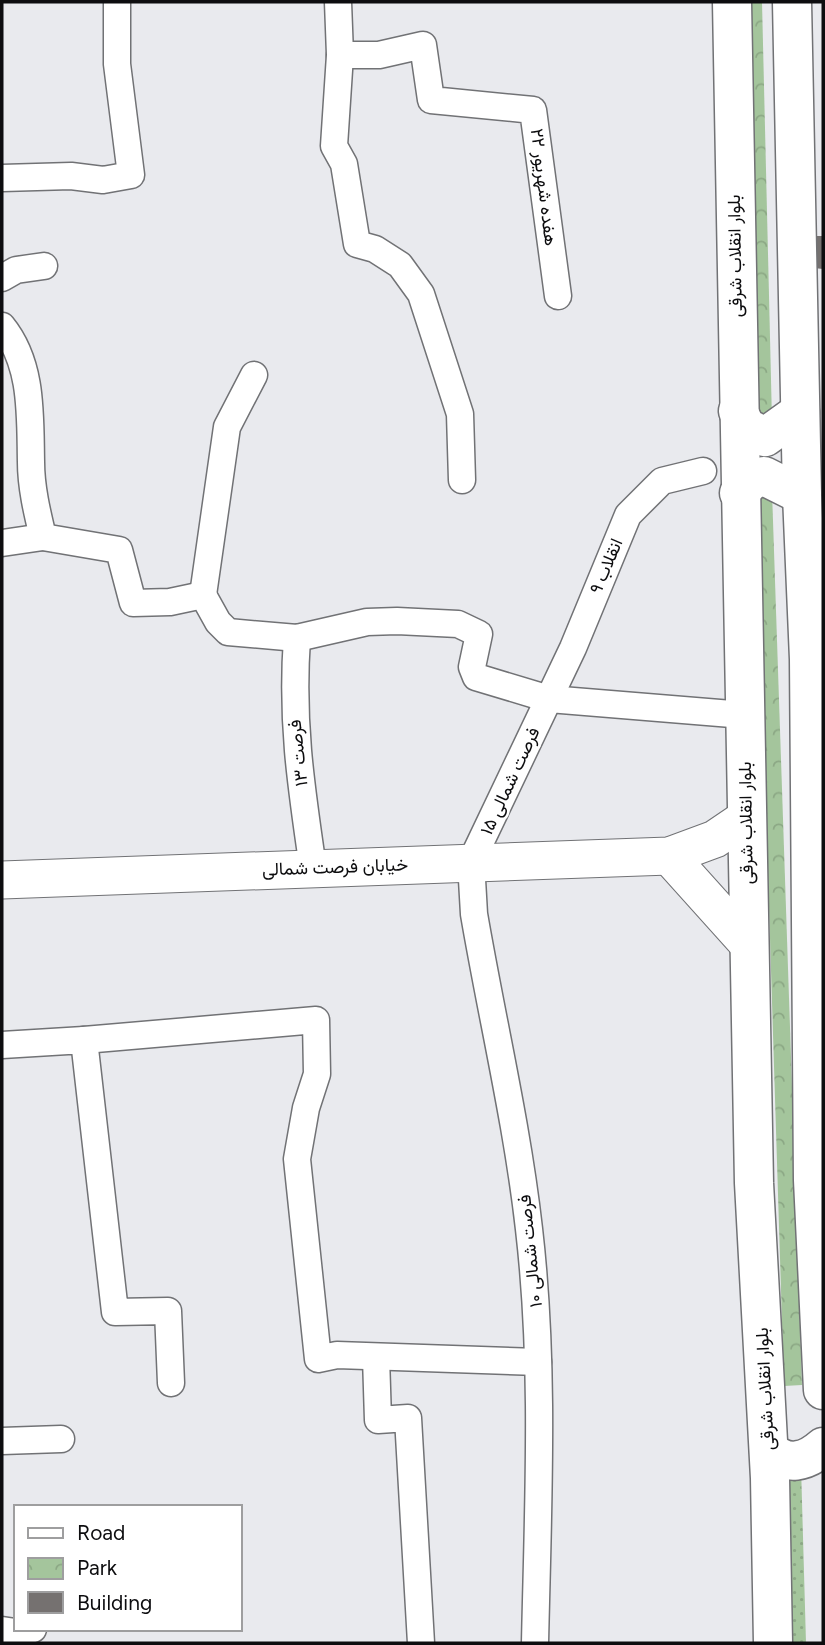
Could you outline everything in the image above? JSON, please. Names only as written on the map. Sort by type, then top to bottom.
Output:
[{"type":"main road","name":"بلوار انقلاب شرقی","points":[[732,2],[739,493],[754,1183],[769,1450],[773,1643]]},
{"type":"main road","points":[[792,2],[808,395],[802,495],[816,659],[813,1180],[823,1390]]},
{"type":"main road","points":[[738,411],[746,426],[765,437],[808,395]]},
{"type":"main road","points":[[739,493],[752,480],[764,476],[802,495]]},
{"type":"main road","points":[[769,1450],[784,1460],[802,1461],[823,1447]]},
{"type":"street","points":[[2,178],[71,176],[103,180],[131,175],[117,64],[117,2]]},
{"type":"street","points":[[338,2],[340,55],[334,146],[344,164],[357,244],[376,249],[400,265],[421,294],[460,414],[462,480]]},
{"type":"street","name":"هفده شهریور ۲۲","points":[[340,55],[379,55],[423,45],[432,100],[534,110],[558,296]]},
{"type":"street","points":[[2,278],[16,270],[44,266]]},
{"type":"street","points":[[2,326],[13,340],[32,412],[34,498],[43,537]]},
{"type":"street","points":[[254,375],[227,428],[203,595],[218,622],[228,632],[297,638],[367,622],[458,624],[479,634],[471,667],[476,677],[549,699],[744,715]]},
{"type":"street","name":"انقلاب ۹","points":[[549,699],[628,515],[662,481],[703,471]]},
{"type":"street","points":[[2,543],[43,537],[119,550],[133,603],[170,602],[203,595]]},
{"type":"street","name":"فرصت ۱۳","points":[[297,638],[293,696],[295,746],[313,868]]},
{"type":"street","name":"فرصت شمالی ۱۵","points":[[471,862],[549,699]]},
{"type":"street","name":"خیابان فرصت شمالی","points":[[2,880],[669,856],[715,839],[746,818]]},
{"type":"street","points":[[669,856],[749,945]]},
{"type":"street","name":"فرصت شمالی ۱۰","points":[[471,862],[474,914],[529,1229],[538,1362],[535,1643]]},
{"type":"street","points":[[2,1045],[316,1020],[317,1074],[306,1108],[297,1159],[317,1359],[337,1356],[538,1362]]},
{"type":"street","points":[[84,1040],[115,1312],[168,1311],[171,1383]]},
{"type":"street","points":[[376,1357],[378,1420],[408,1418],[421,1643]]},
{"type":"street","points":[[2,1441],[61,1439]]},
{"type":"street","points":[[2,1630],[22,1633],[28,1631]]},
{"type":"green space","points":[[747,2],[762,2],[772,421],[758,421]]},
{"type":"green space","points":[[756,491],[772,491],[802,1385],[784,1386]]},
{"type":"green space","points":[[781,1466],[801,1466],[806,1643],[786,1643]]},
{"type":"building","points":[[812,236],[823,236],[823,269],[814,268]]}]
